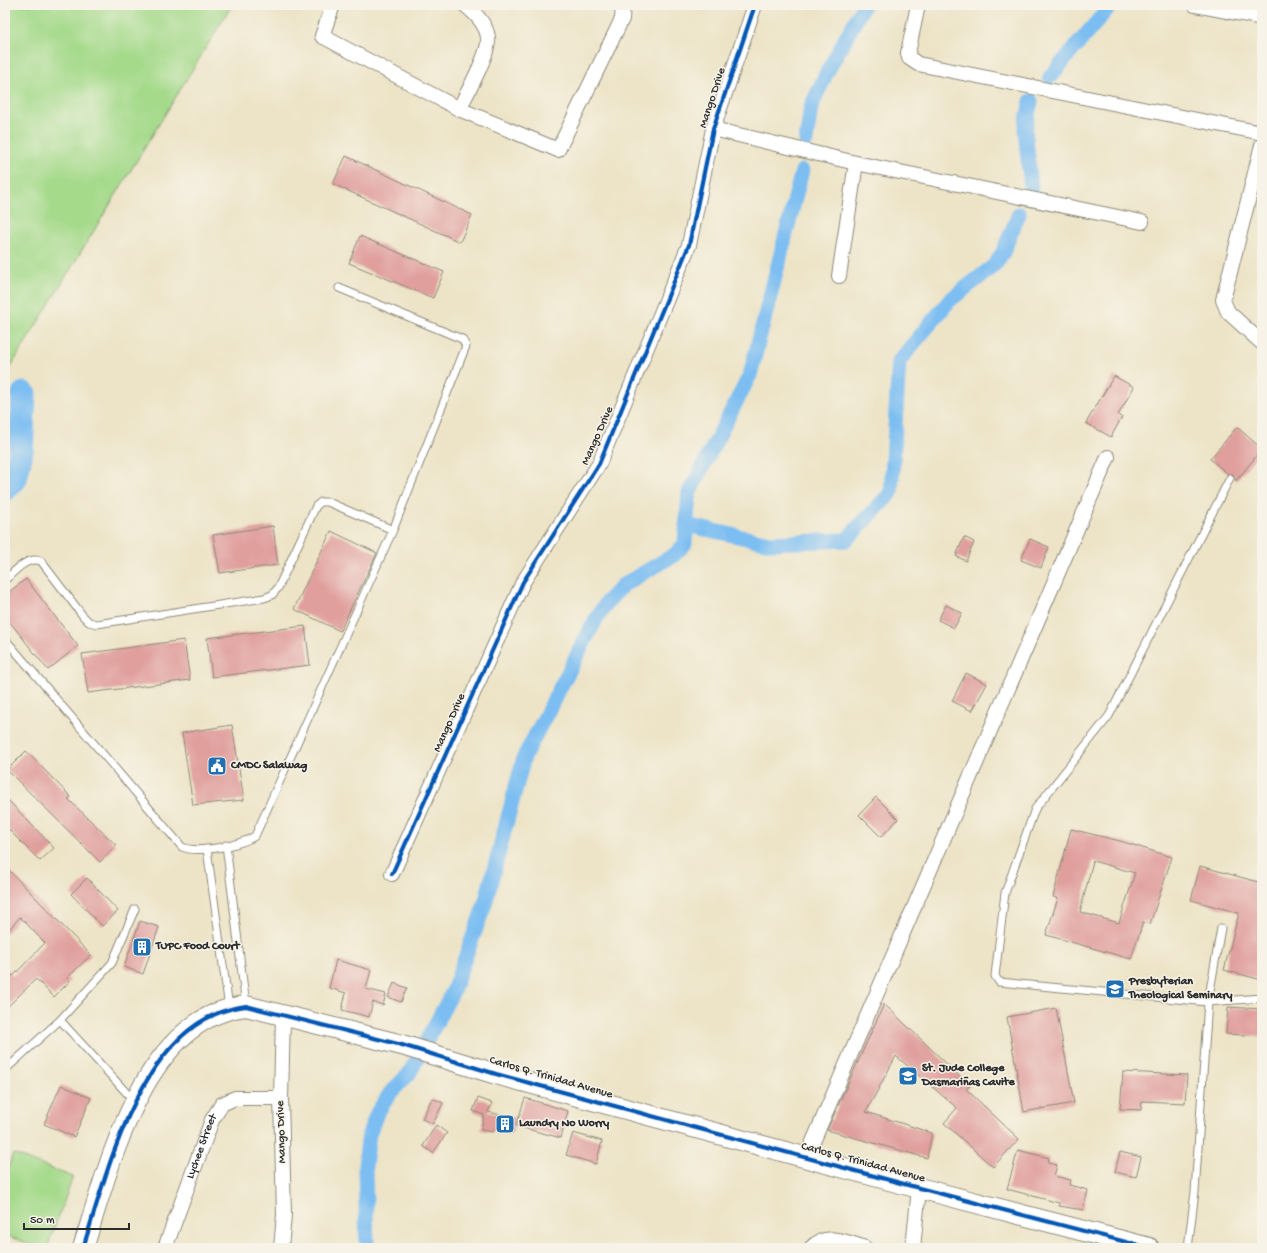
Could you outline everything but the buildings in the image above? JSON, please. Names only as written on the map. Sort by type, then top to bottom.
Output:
[{"type":"main road","name":"Carlos Q. Trinidad Avenue","points":[[238,1007],[283,1016],[402,1045],[496,1074],[806,1158],[1149,1248]]},
{"type":"main road","points":[[83,1248],[120,1131],[134,1102],[158,1062],[190,1027],[238,1007]]},
{"type":"street","points":[[333,5],[322,36],[459,109],[558,150],[622,19],[623,5]]},
{"type":"street","points":[[459,109],[486,51],[489,38],[484,25],[465,5]]},
{"type":"street","name":"Mango Drive","points":[[392,874],[524,582],[599,464],[689,245],[713,129],[755,5]]},
{"type":"street","points":[[918,5],[908,53],[909,58],[918,64],[1262,133]]},
{"type":"street","points":[[1195,5],[1262,18]]},
{"type":"street","points":[[713,129],[856,163],[1142,222]]},
{"type":"street","points":[[1262,145],[1223,300],[1228,312],[1262,343]]},
{"type":"street","points":[[839,276],[856,163]]},
{"type":"street","points":[[806,1158],[1108,457]]},
{"type":"street","name":"Mango Drive","points":[[281,1248],[284,1215],[280,1098],[283,1016]]},
{"type":"street","name":"Lychee Street","points":[[165,1248],[212,1120],[222,1104],[235,1098],[280,1098]]},
{"type":"street","points":[[913,1248],[919,1188]]},
{"type":"street","points":[[811,1248],[817,1242],[833,1238],[865,1248]]},
{"type":"lane","points":[[5,639],[176,841],[189,850],[207,849],[248,840],[255,836],[260,828],[393,530],[466,346],[462,339],[338,288]]},
{"type":"lane","points":[[1230,478],[1109,716],[1035,808],[1005,892],[995,976],[999,982],[1208,1002],[1262,998]]},
{"type":"lane","points":[[5,580],[29,560],[35,559],[41,561],[83,616],[89,622],[97,624],[264,598],[272,595],[278,588],[316,506],[321,502],[328,502],[393,530]]},
{"type":"lane","points":[[226,845],[238,1007]]},
{"type":"lane","points":[[207,849],[238,1007]]},
{"type":"lane","points":[[5,1070],[60,1020],[112,963],[135,909]]},
{"type":"lane","points":[[1188,1248],[1195,1192],[1208,1002],[1221,928]]},
{"type":"lane","points":[[60,1020],[134,1102]]},
{"type":"green space","points":[[5,5],[232,5],[5,376]]},
{"type":"green space","points":[[13,1154],[73,1177],[47,1248],[40,1248],[5,1235],[5,1176]]},
{"type":"waterway","points":[[806,141],[811,107],[826,74],[864,5]]},
{"type":"waterway","points":[[1050,77],[1111,5]]},
{"type":"waterway","points":[[1031,101],[1025,129],[1031,188]]},
{"type":"waterway","points":[[367,1248],[365,1165],[369,1134],[377,1113],[391,1092],[409,1074],[453,991],[485,904],[524,757],[597,617],[607,602],[623,585],[674,555],[685,544],[689,493],[750,375],[802,171]]},
{"type":"waterway","points":[[686,525],[770,543],[846,540],[891,493],[899,361],[950,300],[995,265],[1003,252],[1019,214]]},
{"type":"waterway","points":[[5,489],[15,479],[21,451],[24,394]]},
{"type":"cycle path","points":[[392,874],[523,582],[599,464],[689,245],[713,129],[755,5]]},
{"type":"cycle path","points":[[83,1248],[119,1139],[136,1101],[156,1066],[181,1037],[210,1016],[246,1006],[402,1045],[496,1074],[919,1188],[1149,1248]]},
{"type":"place","name":"CMDC Salawag","points":[[217,766]]},
{"type":"place","name":"TUPC Food Court","points":[[142,947]]},
{"type":"place","name":"Presbyterian Theological Seminary","points":[[1115,989]]},
{"type":"place","name":"St. Jude College Dasmariñas Cavite","points":[[908,1076]]},
{"type":"place","name":"Laundry No Worry","points":[[505,1124]]}]
